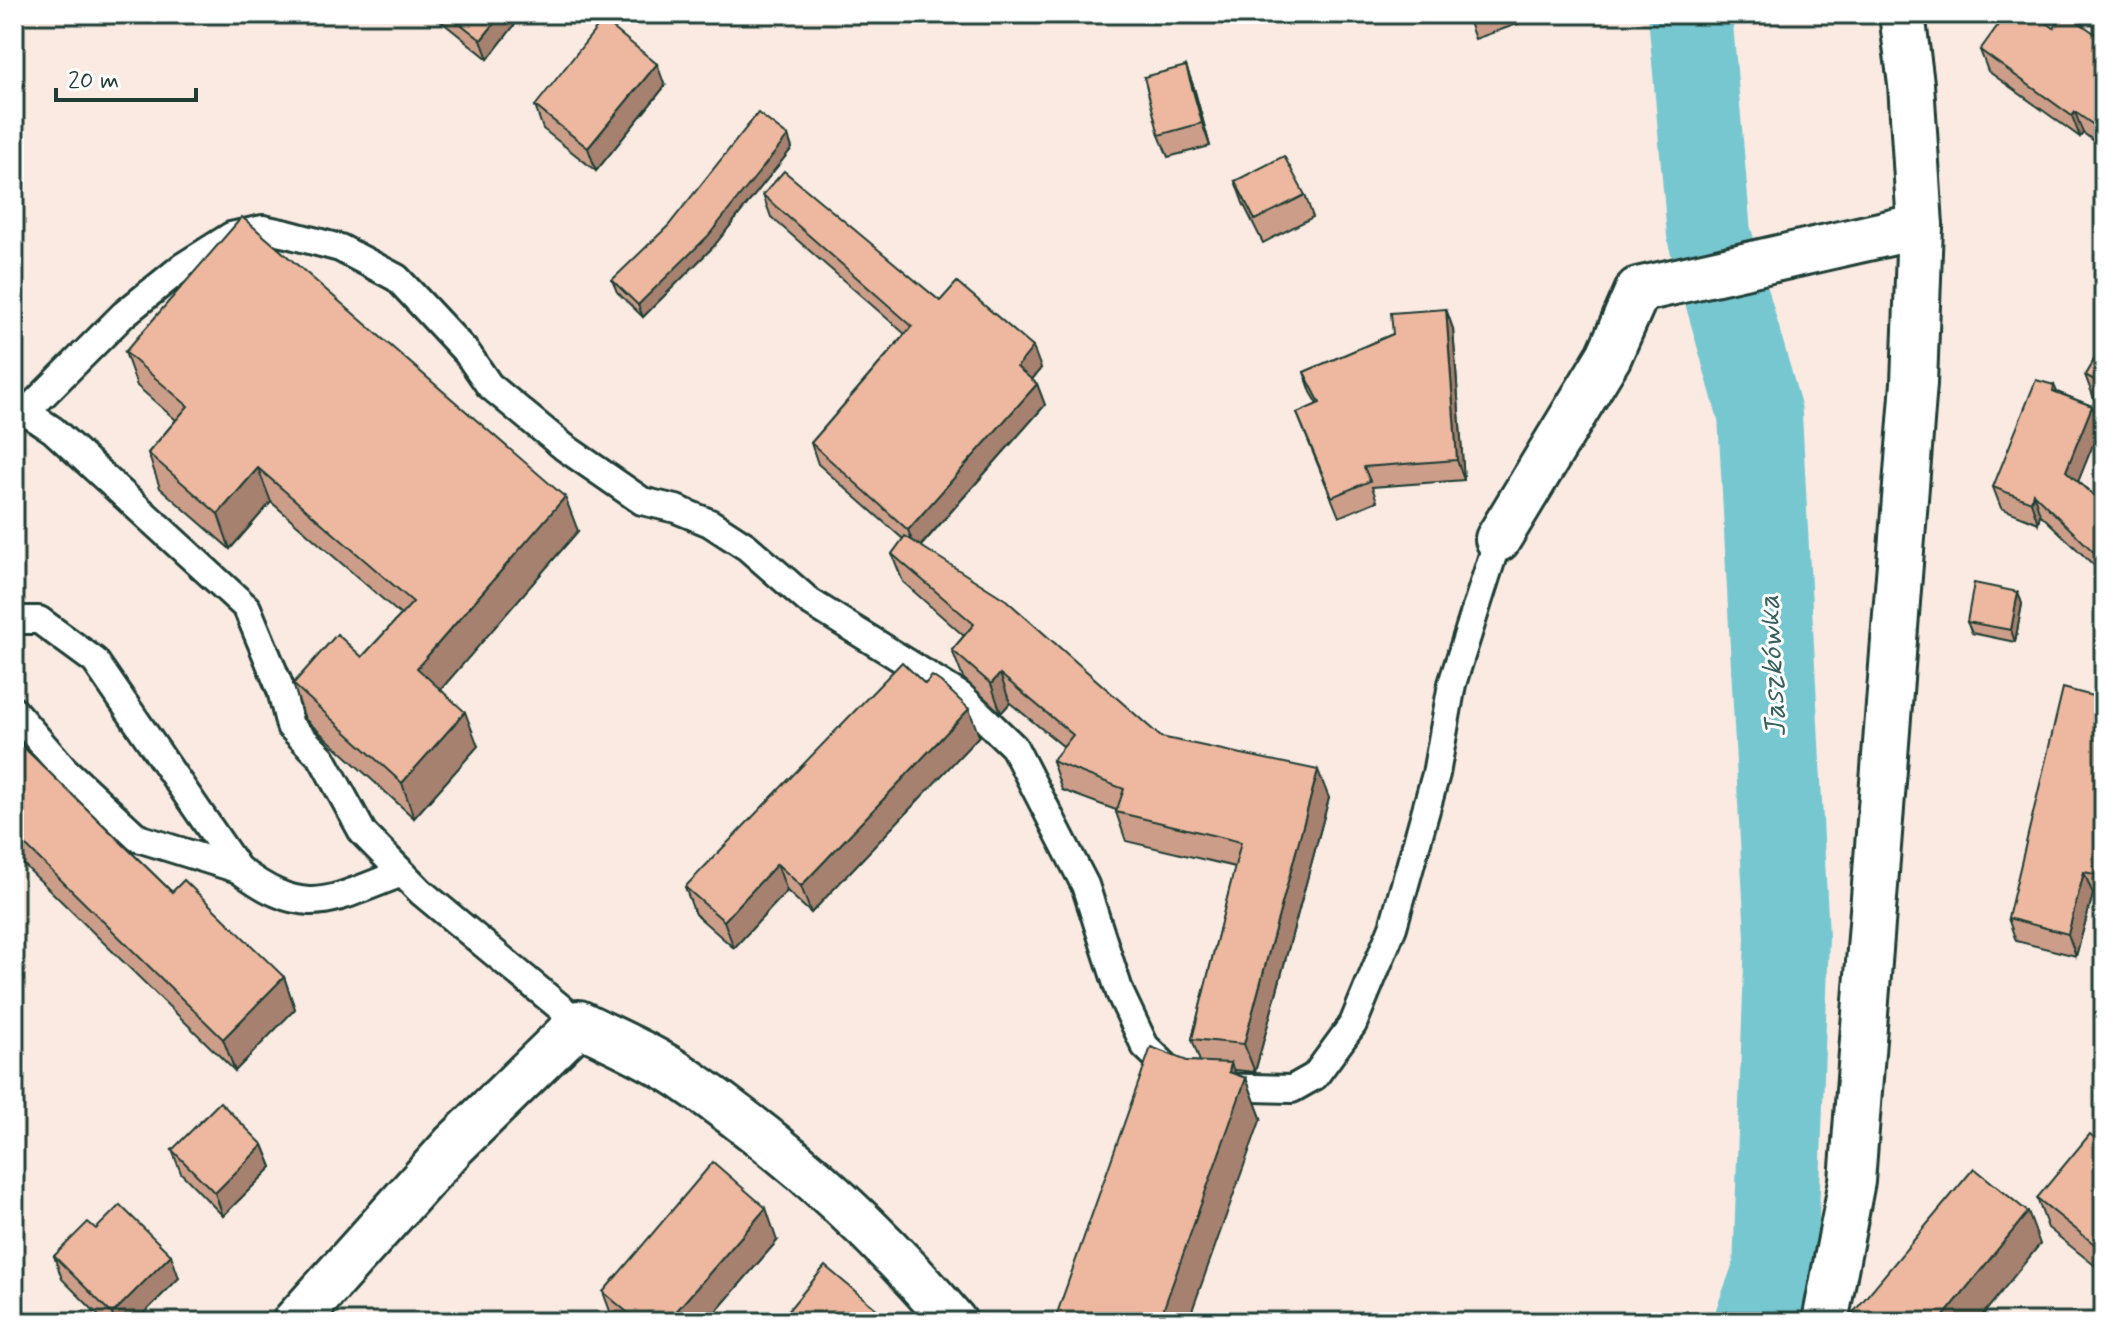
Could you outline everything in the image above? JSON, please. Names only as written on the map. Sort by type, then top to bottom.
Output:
[{"type":"street","points":[[1825,1322],[1852,1181],[1914,383],[1920,226],[1911,84],[1902,14]]},
{"type":"street","points":[[1498,539],[1609,356],[1638,290],[1920,226]]},
{"type":"street","points":[[295,1322],[454,1145],[579,1023],[680,1076],[790,1159],[916,1277],[954,1322]]},
{"type":"lane","points":[[579,1023],[492,953],[402,873],[363,833],[322,758],[290,726],[281,690],[247,608],[53,430],[20,408],[124,314],[182,267],[231,236],[263,229],[287,234],[340,248],[397,278],[467,353],[489,385],[564,447],[642,501],[676,509],[710,523],[747,547],[810,602],[961,696],[1014,747],[1085,885],[1120,993],[1145,1046],[1174,1074],[1207,1087],[1292,1089],[1315,1076],[1353,1024],[1393,927],[1436,774],[1452,684],[1498,539]]},
{"type":"lane","points":[[14,620],[39,620],[95,661],[238,869],[270,893],[320,904],[402,873]]},
{"type":"lane","points":[[14,711],[64,769],[138,838],[238,869]]},
{"type":"building","points":[[448,14],[502,14],[481,40]]},
{"type":"building","points":[[1466,14],[1487,14],[1469,21]]},
{"type":"building","points":[[2006,14],[2035,14],[2054,28],[2067,14],[2104,40],[2104,132],[2075,112],[2072,116],[1980,50]]},
{"type":"building","points":[[603,20],[657,64],[588,148],[535,106]]},
{"type":"building","points":[[1186,66],[1202,123],[1159,135],[1144,77]]},
{"type":"building","points":[[758,113],[788,136],[708,236],[638,305],[612,280],[668,226]]},
{"type":"building","points":[[1284,156],[1305,195],[1255,220],[1235,181]]},
{"type":"building","points":[[784,171],[940,301],[957,282],[1033,347],[1017,367],[1037,384],[908,530],[811,443],[912,326],[763,195]]},
{"type":"building","points":[[242,217],[565,497],[417,668],[465,712],[402,783],[293,684],[337,634],[362,657],[413,602],[258,468],[218,514],[148,453],[188,406],[125,352]]},
{"type":"building","points":[[1446,309],[1457,460],[1364,467],[1370,481],[1332,497],[1297,413],[1320,403],[1304,372],[1393,334],[1391,313]]},
{"type":"building","points":[[2104,342],[2104,385],[2085,375]]},
{"type":"building","points":[[2036,380],[2054,385],[2053,391],[2092,406],[2066,471],[2104,505],[2104,562],[2033,493],[2031,502],[1993,487]]},
{"type":"building","points":[[905,536],[1006,600],[1161,737],[1318,770],[1244,1044],[1192,1039],[1241,842],[1116,812],[1124,789],[1052,761],[1073,735],[1000,674],[991,684],[952,650],[974,624],[892,554]]},
{"type":"building","points":[[1974,583],[2018,592],[2011,630],[1967,622]]},
{"type":"building","points":[[902,662],[925,684],[932,676],[941,682],[969,709],[801,886],[777,864],[724,921],[685,887]]},
{"type":"building","points":[[2063,688],[2104,699],[2104,858],[2099,875],[2084,872],[2068,934],[2008,918]]},
{"type":"building","points":[[14,738],[172,892],[184,880],[284,977],[223,1039],[14,834]]},
{"type":"building","points":[[1151,1047],[1187,1061],[1231,1063],[1229,1072],[1246,1078],[1159,1322],[1054,1322]]},
{"type":"building","points":[[220,1102],[263,1145],[215,1193],[172,1150]]},
{"type":"building","points":[[2090,1134],[2104,1146],[2104,1252],[2037,1198]]},
{"type":"building","points":[[713,1162],[766,1208],[667,1322],[639,1322],[603,1292]]},
{"type":"building","points":[[1974,1168],[2028,1212],[1939,1322],[1862,1322],[1852,1314]]},
{"type":"building","points":[[120,1205],[171,1255],[112,1314],[54,1256],[88,1222],[96,1229]]},
{"type":"building","points":[[825,1266],[892,1322],[786,1322],[782,1318]]},
{"type":"waterway","name":"Jaszkówka","points":[[1690,14],[1709,234],[1760,414],[1787,937],[1775,1271],[1756,1322]]}]
